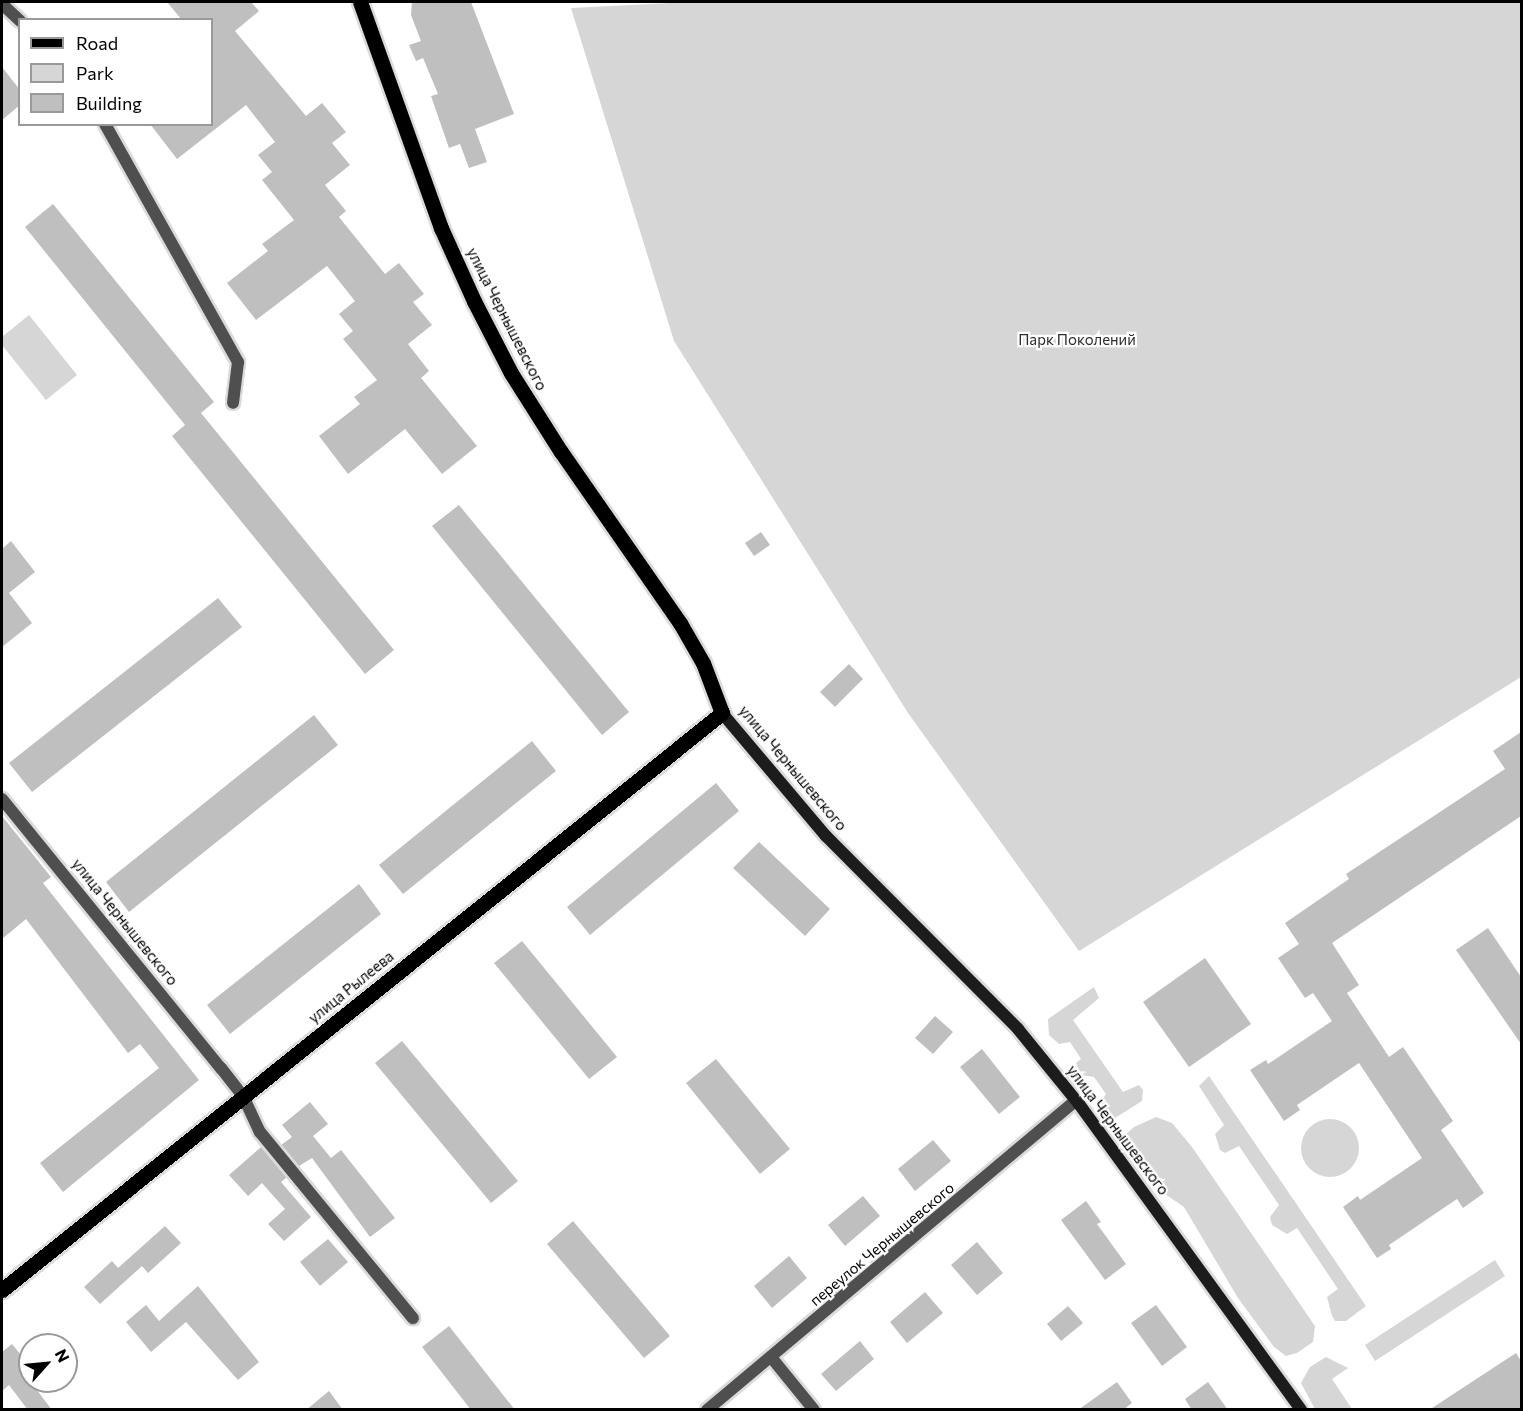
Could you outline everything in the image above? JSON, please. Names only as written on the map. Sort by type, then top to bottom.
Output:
[{"type":"main road","name":"улица Чернышевского","points":[[360,2],[441,228],[479,311],[511,373],[561,452],[680,622],[703,663],[722,713]]},
{"type":"main road","name":"улица Рылеева","points":[[2,1290],[722,713]]},
{"type":"street","points":[[2,4],[18,19]]},
{"type":"street","points":[[106,126],[238,362],[233,404]]},
{"type":"street","name":"улица Чернышевского","points":[[722,713],[826,836],[1018,1029],[1076,1100],[1301,1410]]},
{"type":"street","name":"улица Чернышевского","points":[[2,799],[221,1068],[243,1096],[260,1132],[413,1318]]},
{"type":"street","name":"переулок Чернышевского","points":[[707,1410],[1076,1100]]},
{"type":"street","points":[[771,1357],[814,1410]]},
{"type":"green space","name":"Парк Поколений","points":[[691,2],[1521,2],[1521,677],[1079,951],[908,713],[674,341],[571,8]]},
{"type":"green space","points":[[29,315],[77,375],[46,400],[2,345],[2,337]]},
{"type":"green space","points":[[1094,987],[1099,998],[1073,1020],[1123,1092],[1139,1085],[1143,1090],[1142,1101],[1115,1118],[1108,1115],[1101,1101],[1106,1094],[1094,1077],[1081,1075],[1076,1063],[1081,1059],[1070,1042],[1059,1044],[1049,1035],[1048,1019]]},
{"type":"green space","points":[[1209,1076],[1366,1306],[1346,1321],[1335,1321],[1332,1316],[1327,1297],[1338,1289],[1297,1228],[1287,1234],[1272,1225],[1270,1217],[1279,1205],[1239,1146],[1225,1153],[1220,1150],[1215,1134],[1224,1125],[1199,1086]]},
{"type":"green space","points":[[1156,1117],[1172,1123],[1192,1147],[1315,1326],[1313,1342],[1297,1353],[1286,1356],[1274,1347],[1238,1298],[1184,1207],[1165,1194],[1124,1136],[1134,1127]]},
{"type":"green space","points":[[1324,1119],[1336,1119],[1351,1127],[1359,1142],[1359,1154],[1351,1169],[1336,1177],[1324,1177],[1309,1169],[1301,1154],[1301,1142],[1309,1127]]},
{"type":"green space","points":[[1495,1260],[1505,1276],[1375,1361],[1365,1345]]},
{"type":"green space","points":[[1326,1357],[1348,1368],[1332,1379],[1352,1409],[1315,1409],[1301,1383],[1310,1367]]},
{"type":"building","points":[[167,2],[251,2],[259,11],[235,31],[306,116],[322,103],[346,132],[332,143],[350,165],[325,185],[346,211],[339,217],[385,274],[399,263],[424,294],[413,302],[432,325],[408,344],[429,371],[421,378],[477,446],[442,474],[405,429],[348,474],[319,436],[360,404],[354,397],[377,380],[343,339],[353,331],[339,314],[355,301],[327,266],[256,320],[227,283],[268,251],[262,244],[294,220],[262,180],[272,172],[258,155],[275,142],[246,105],[177,159],[152,126],[213,126],[213,18],[180,18]]},
{"type":"building","points":[[412,2],[471,2],[514,114],[475,129],[487,162],[469,168],[460,144],[449,148],[431,96],[438,94],[423,58],[416,61],[409,45],[421,41],[411,15]]},
{"type":"building","points":[[2,67],[18,87],[18,107],[2,120]]},
{"type":"building","points":[[53,204],[214,402],[201,413],[394,650],[365,674],[172,436],[185,425],[25,227]]},
{"type":"building","points":[[459,505],[629,712],[602,735],[432,526]]},
{"type":"building","points":[[761,532],[770,545],[754,556],[745,543]]},
{"type":"building","points":[[11,541],[35,572],[9,593],[32,623],[2,647],[2,549]]},
{"type":"building","points":[[218,598],[242,627],[32,792],[9,763]]},
{"type":"building","points":[[849,664],[863,679],[835,707],[820,692]]},
{"type":"building","points":[[314,715],[338,745],[129,912],[106,882]]},
{"type":"building","points":[[1521,732],[1521,816],[1332,943],[1359,985],[1347,993],[1389,1057],[1403,1047],[1453,1121],[1441,1130],[1484,1193],[1463,1208],[1457,1199],[1389,1245],[1391,1249],[1377,1258],[1343,1207],[1358,1196],[1360,1200],[1422,1158],[1359,1063],[1297,1105],[1300,1110],[1284,1121],[1250,1070],[1266,1060],[1268,1064],[1332,1021],[1313,993],[1305,998],[1278,958],[1299,944],[1285,923],[1349,879],[1346,874],[1505,769],[1493,751]]},
{"type":"building","points":[[532,741],[556,771],[403,894],[379,865]]},
{"type":"building","points":[[716,783],[739,811],[590,935],[567,907]]},
{"type":"building","points":[[2,816],[51,877],[43,883],[199,1080],[63,1192],[40,1163],[159,1068],[140,1044],[128,1053],[26,919],[2,939]]},
{"type":"building","points":[[759,842],[830,909],[805,936],[733,868]]},
{"type":"building","points":[[359,884],[381,914],[230,1034],[207,1005]]},
{"type":"building","points":[[1488,928],[1521,977],[1521,1044],[1456,950]]},
{"type":"building","points":[[522,941],[617,1057],[589,1079],[494,963]]},
{"type":"building","points":[[1205,958],[1251,1024],[1189,1067],[1143,1002]]},
{"type":"building","points":[[935,1016],[953,1032],[933,1054],[915,1038]]},
{"type":"building","points":[[402,1041],[518,1181],[491,1203],[375,1063]]},
{"type":"building","points":[[982,1049],[1020,1097],[999,1114],[960,1067]]},
{"type":"building","points":[[716,1059],[790,1149],[760,1174],[686,1083]]},
{"type":"building","points":[[310,1102],[328,1124],[313,1136],[331,1158],[341,1150],[395,1218],[370,1237],[312,1158],[299,1166],[281,1145],[292,1137],[282,1125]]},
{"type":"building","points":[[933,1140],[951,1161],[915,1191],[898,1169]]},
{"type":"building","points":[[261,1147],[287,1177],[281,1182],[311,1217],[284,1241],[268,1224],[285,1209],[262,1183],[248,1196],[229,1175]]},
{"type":"building","points":[[863,1196],[880,1216],[845,1246],[828,1225]]},
{"type":"building","points":[[1086,1201],[1101,1222],[1097,1224],[1126,1264],[1105,1280],[1061,1220]]},
{"type":"building","points":[[573,1221],[670,1336],[644,1358],[547,1244]]},
{"type":"building","points":[[165,1226],[181,1243],[148,1273],[142,1266],[100,1304],[84,1287],[112,1261],[118,1268]]},
{"type":"building","points":[[328,1239],[348,1262],[320,1286],[300,1262]]},
{"type":"building","points":[[977,1242],[1003,1273],[977,1295],[951,1265]]},
{"type":"building","points":[[789,1256],[807,1278],[772,1308],[754,1286]]},
{"type":"building","points":[[198,1286],[259,1362],[238,1380],[186,1322],[151,1352],[126,1322],[146,1305],[159,1321]]},
{"type":"building","points":[[925,1292],[943,1313],[907,1343],[890,1322]]},
{"type":"building","points":[[1156,1305],[1187,1347],[1162,1366],[1131,1323]]},
{"type":"building","points":[[1068,1306],[1083,1323],[1061,1341],[1047,1324]]},
{"type":"building","points":[[449,1326],[515,1410],[471,1410],[422,1347]]},
{"type":"building","points":[[860,1341],[874,1359],[836,1391],[821,1374]]},
{"type":"building","points":[[12,1344],[18,1351],[18,1393],[39,1393],[52,1410],[28,1410],[9,1385],[2,1391],[2,1352]]},
{"type":"building","points":[[1516,1353],[1521,1361],[1521,1410],[1429,1410]]},
{"type":"building","points":[[1117,1382],[1132,1403],[1123,1410],[1078,1410]]},
{"type":"building","points":[[1208,1382],[1228,1410],[1192,1410],[1185,1399]]},
{"type":"building","points":[[329,1391],[343,1410],[306,1410]]}]
